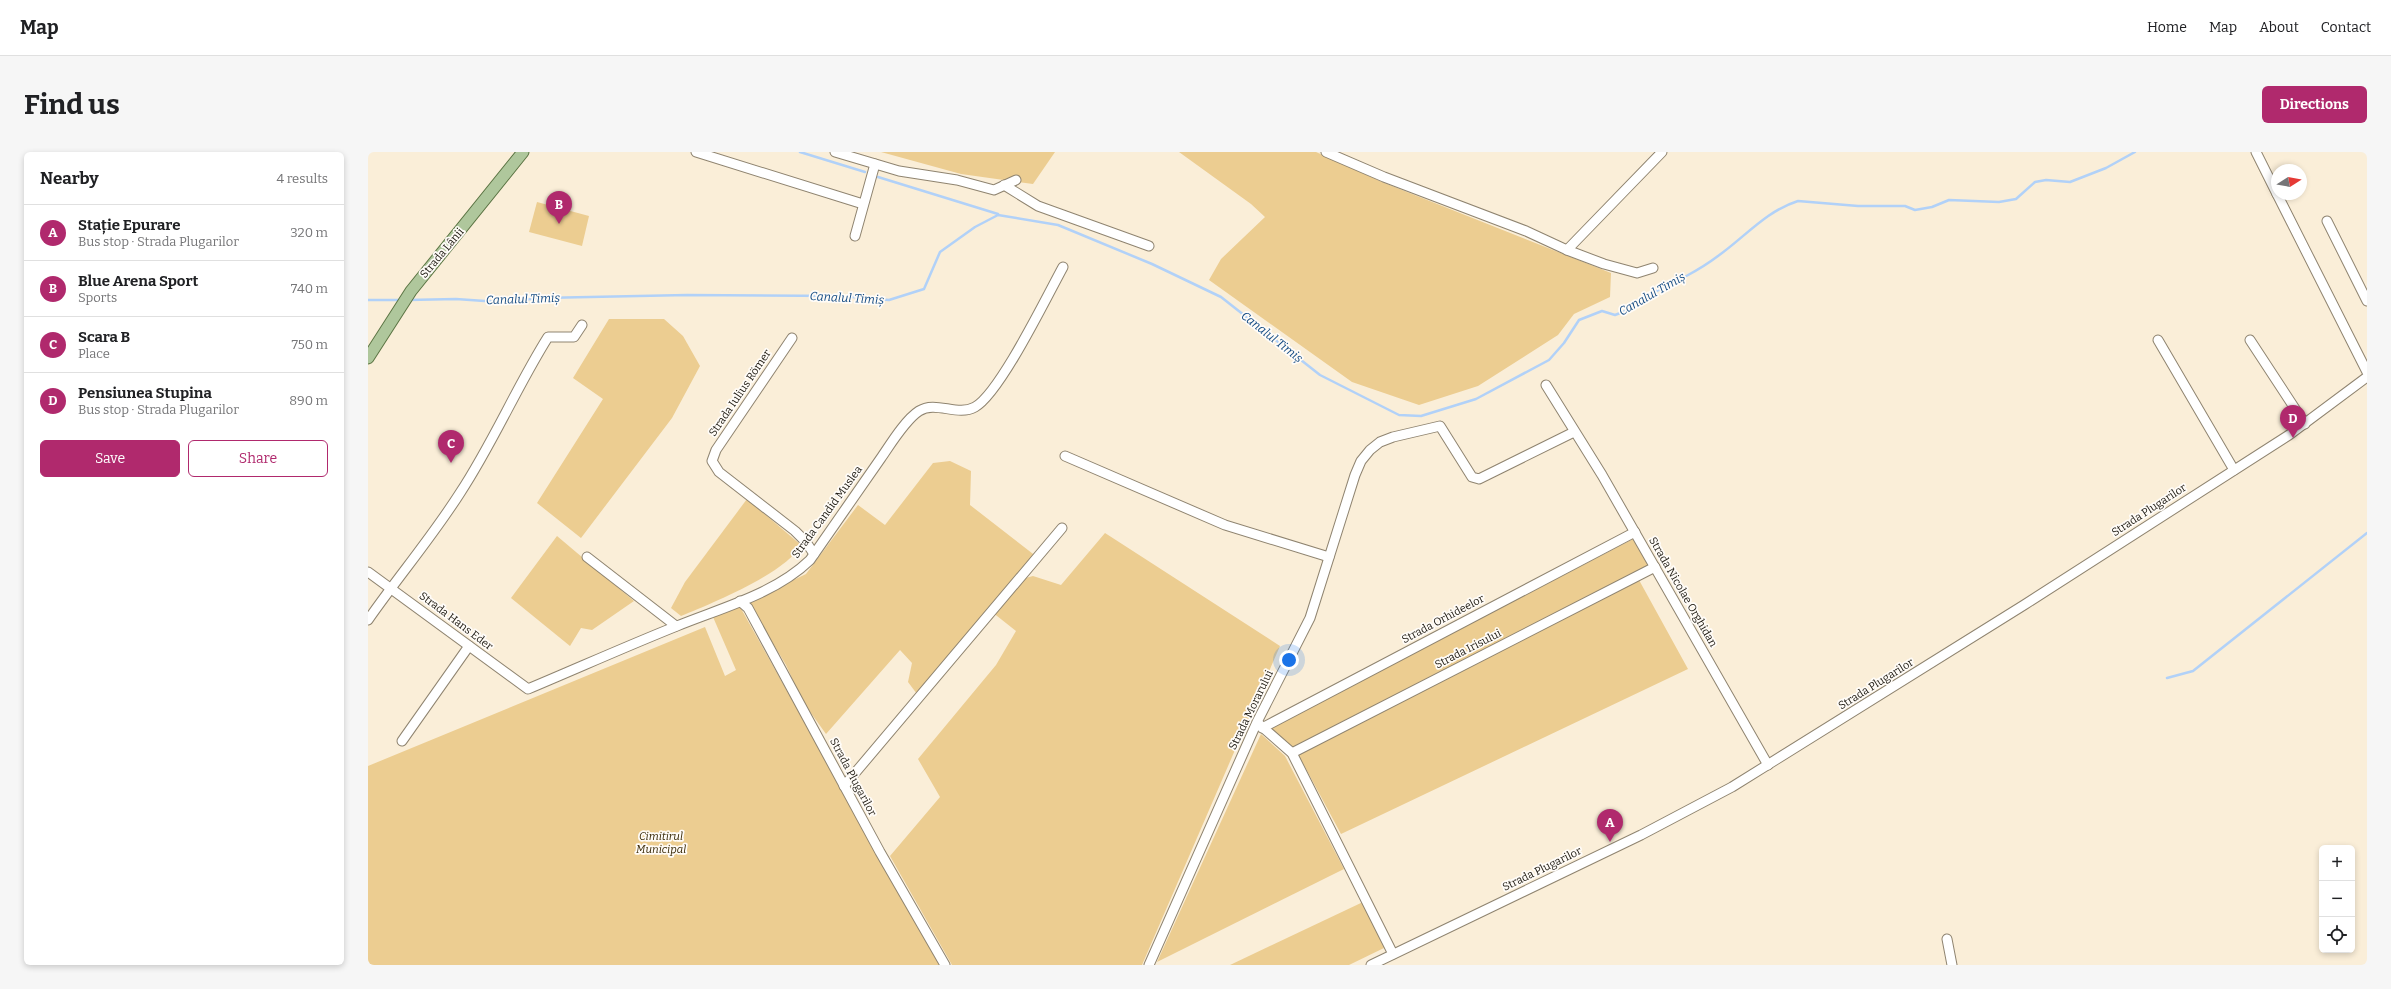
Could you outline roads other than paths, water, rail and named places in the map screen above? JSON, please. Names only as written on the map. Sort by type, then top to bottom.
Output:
[{"type":"main road","name":"Strada Lânii","points":[[368,358],[411,291],[523,152]]},
{"type":"street","points":[[696,152],[863,204]]},
{"type":"street","points":[[835,152],[899,171],[957,180],[994,190],[1016,180]]},
{"type":"street","points":[[1326,152],[1384,178],[1526,231],[1567,250],[1637,273],[1653,268]]},
{"type":"street","points":[[1567,250],[1662,152]]},
{"type":"street","points":[[2256,152],[2271,182]]},
{"type":"street","points":[[855,236],[875,164]]},
{"type":"street","points":[[1004,186],[1038,206],[1149,246]]},
{"type":"street","points":[[2280,200],[2367,372]]},
{"type":"street","points":[[2327,221],[2367,301]]},
{"type":"street","name":"Strada Candid Muslea","points":[[528,689],[676,626],[740,601],[783,581],[798,571],[814,554],[896,437],[918,411],[934,407],[965,410],[974,408],[987,396],[1000,379],[1063,267]]},
{"type":"street","points":[[368,620],[461,492],[481,458],[526,371],[548,337],[574,337],[582,325]]},
{"type":"street","name":"Strada Iulius Römer","points":[[792,338],[716,450],[712,461],[719,472],[801,537],[814,554]]},
{"type":"street","points":[[2158,340],[2234,470]]},
{"type":"street","points":[[2250,340],[2305,424]]},
{"type":"street","name":"Strada Plugarilor","points":[[1371,965],[1645,832],[1768,765],[2234,470],[2305,424],[2367,377]]},
{"type":"street","name":"Strada Nicolae Orghidan","points":[[1546,386],[1635,532],[1768,765]]},
{"type":"street","name":"Strada Morarului","points":[[1149,965],[1310,618],[1361,461],[1370,450],[1380,442],[1392,436],[1440,426],[1472,477],[1478,479],[1483,478],[1574,432]]},
{"type":"street","points":[[1065,456],[1225,525],[1329,557]]},
{"type":"street","points":[[844,786],[1062,528]]},
{"type":"street","name":"Strada Orhideelor","points":[[1260,725],[1635,532]]},
{"type":"street","points":[[587,557],[676,626]]},
{"type":"street","name":"Strada Irisului","points":[[1292,753],[1655,567]]},
{"type":"street","name":"Strada Hans Eder","points":[[368,572],[391,587],[528,689]]},
{"type":"street","name":"Strada Plugarilor","points":[[740,601],[748,608],[844,786],[945,965]]},
{"type":"street","points":[[402,741],[469,646]]},
{"type":"street","points":[[1260,725],[1292,753],[1393,954]]},
{"type":"street","points":[[1947,939],[1952,965]]},
{"type":"waterway","points":[[800,152],[865,172]]},
{"type":"waterway","name":"Canalul Timiș","points":[[408,300],[456,299],[499,302],[541,298],[687,295],[840,296],[889,300],[924,289],[940,252],[975,227],[998,215],[1058,225],[1152,264],[1221,297],[1320,375],[1399,415],[1421,416],[1476,399],[1549,360],[1564,343],[1579,320],[1602,311],[1615,315],[1628,310],[1634,302],[1677,281],[1708,263],[1728,249],[1756,225],[1786,205],[1798,201],[1858,206],[1905,206],[1915,210],[1932,207],[1949,200],[1999,202],[2016,199],[2035,182],[2046,180],[2070,182],[2106,168],[2135,152]]},
{"type":"waterway","points":[[878,177],[998,214]]},
{"type":"waterway","name":"Canalul Timiș","points":[[368,300],[401,300]]},
{"type":"waterway","points":[[2167,678],[2193,671],[2367,533]]},
{"type":"place","name":"Blue Arena Sport","points":[[559,224]]},
{"type":"place","name":"Pensiunea Stupina","points":[[2293,438]]},
{"type":"place","name":"Scara B","points":[[451,463]]},
{"type":"place","name":"Stație Epurare","points":[[1610,842]]},
{"type":"park label","name":"Cimitirul Municipal","points":[[661,842]]}]
